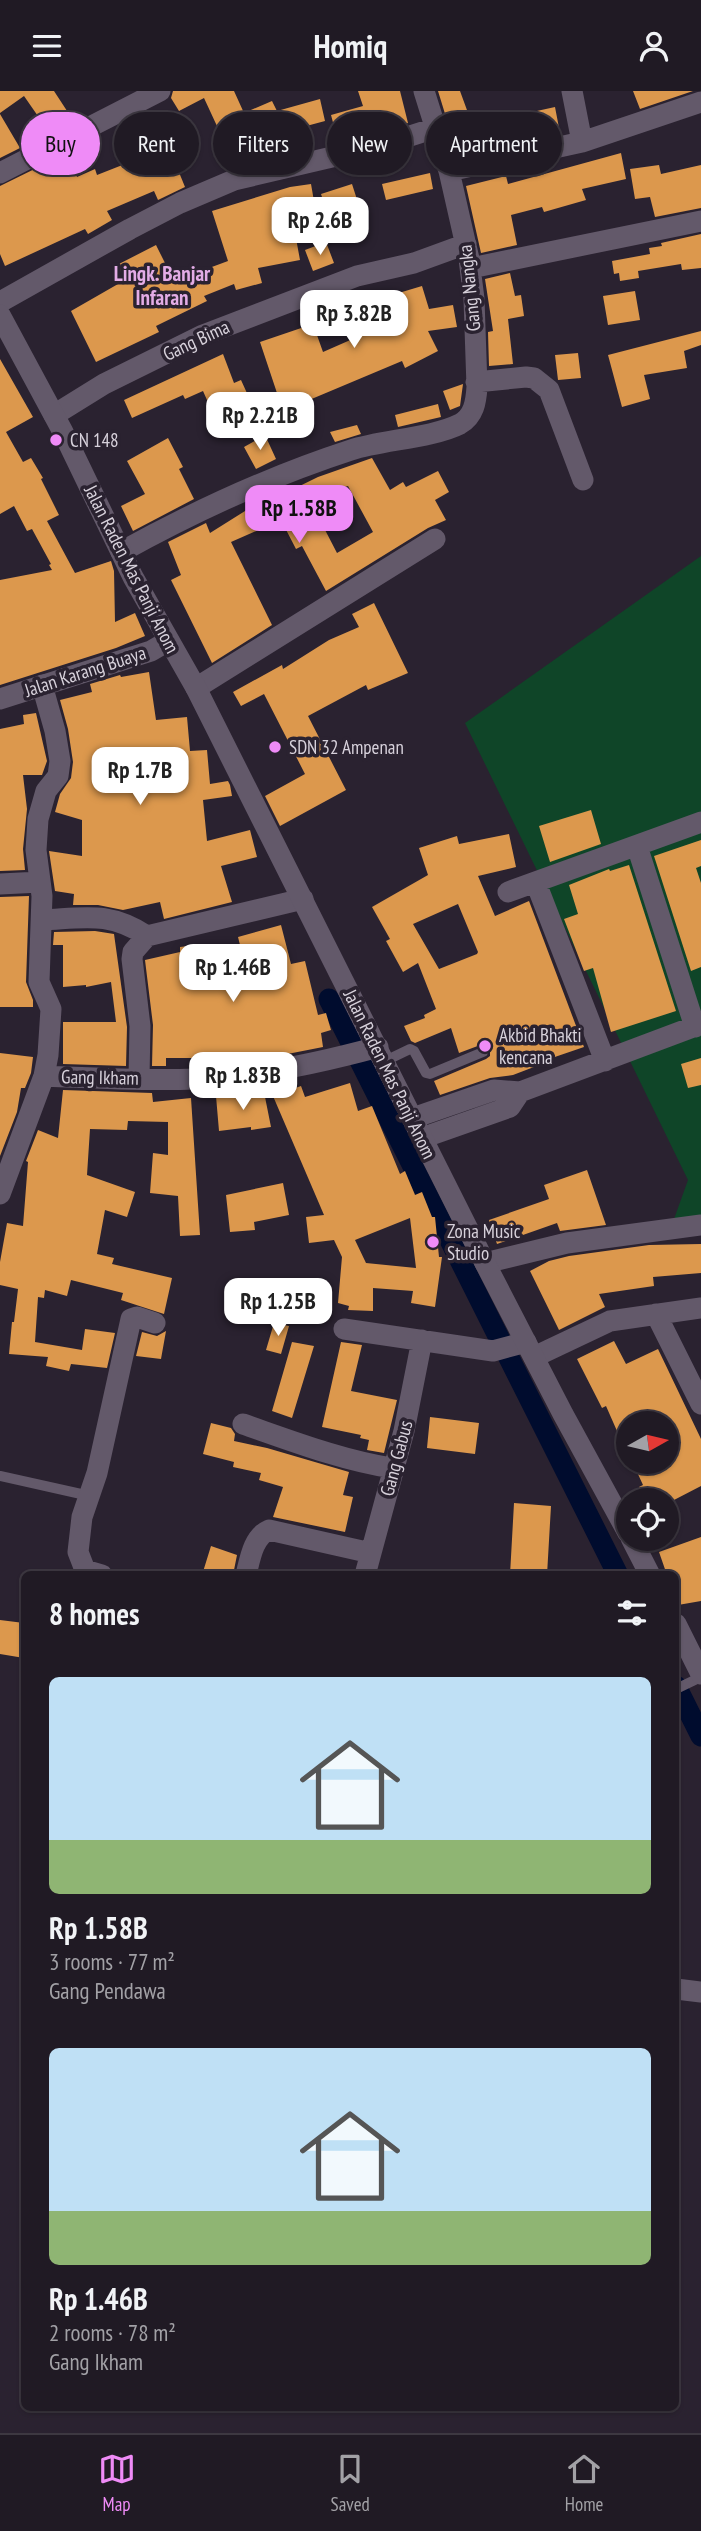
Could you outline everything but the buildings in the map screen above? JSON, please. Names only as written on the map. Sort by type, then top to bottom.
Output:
[{"type":"street","points":[[0,173],[160,91]]},
{"type":"street","name":"Gang Nangka","points":[[424,91],[430,112]]},
{"type":"street","points":[[572,91],[582,142]]},
{"type":"street","points":[[562,146],[701,102]]},
{"type":"street","points":[[0,302],[130,229],[180,203],[234,180],[379,146],[426,131]]},
{"type":"street","name":"Gang Nangka","points":[[121,552],[194,513],[285,473],[354,449],[443,430],[459,425],[469,418],[476,399],[471,268],[450,175]]},
{"type":"street","points":[[471,268],[701,222]]},
{"type":"street","name":"Gang Bima","points":[[54,415],[104,384],[203,335],[357,276],[414,263],[466,244]]},
{"type":"street","name":"Jalan Raden Mas Panji Anom","points":[[0,316],[54,415],[121,552],[195,688],[303,899],[368,1054],[413,1118],[485,1263],[516,1350],[616,1513]]},
{"type":"street","points":[[476,382],[526,377],[534,378],[549,390],[583,480]]},
{"type":"street","points":[[195,688],[435,539]]},
{"type":"street","name":"Jalan Karang Buaya","points":[[0,699],[151,650],[168,641]]},
{"type":"street","points":[[0,1194],[44,1076],[48,1055],[51,1009],[39,982],[42,920],[36,850],[38,819],[46,791],[58,776],[60,761],[42,685]]},
{"type":"street","points":[[508,892],[701,822]]},
{"type":"street","points":[[413,1118],[494,1090],[520,1092],[698,1025],[637,846]]},
{"type":"street","points":[[0,884],[40,882]]},
{"type":"street","points":[[536,883],[605,1061]]},
{"type":"street","points":[[139,1078],[140,1026],[132,959],[133,952],[146,936],[303,899]]},
{"type":"street","points":[[42,920],[115,919],[146,936]]},
{"type":"street","name":"Gang Ikham","points":[[44,1076],[194,1079],[239,1075],[368,1054]]},
{"type":"street","points":[[422,1138],[510,1107],[520,1092]]},
{"type":"street","points":[[485,1263],[567,1243],[701,1225]]},
{"type":"street","points":[[344,1329],[516,1350],[610,1321],[701,1308]]},
{"type":"street","points":[[656,1314],[701,1404]]},
{"type":"street","points":[[92,1571],[78,1552],[82,1517],[97,1473],[131,1319],[137,1317],[155,1323]]},
{"type":"street","name":"Gang Gabus","points":[[366,1571],[404,1431],[422,1340]]},
{"type":"street","points":[[243,1424],[326,1453],[393,1468]]},
{"type":"street","points":[[247,1571],[251,1553],[259,1537],[269,1530],[371,1553]]},
{"type":"street","points":[[638,1551],[648,1571]]},
{"type":"street","points":[[679,1631],[697,1671]]},
{"type":"street","points":[[679,1989],[701,1992]]},
{"type":"lane","points":[[368,1054],[410,1049],[414,1051],[426,1073],[430,1074],[483,1052]]},
{"type":"lane","points":[[0,1476],[90,1496]]},
{"type":"lane","points":[[679,1686],[697,1671]]},
{"type":"green space","points":[[701,556],[701,1230],[669,1233],[688,1180],[465,723]]},
{"type":"waterway","points":[[329,999],[616,1571]]},
{"type":"waterway","points":[[679,1692],[701,1736]]},
{"type":"place","name":"CN 148","points":[[56,440]]},
{"type":"place","name":"SDN 32 Ampenan","points":[[275,747]]},
{"type":"place","name":"Akbid Bhakti kencana","points":[[485,1046]]},
{"type":"place","name":"Zona Music Studio","points":[[433,1242]]},
{"type":"district","name":"Lingk. Banjar Infaran","points":[[162,286]]}]
